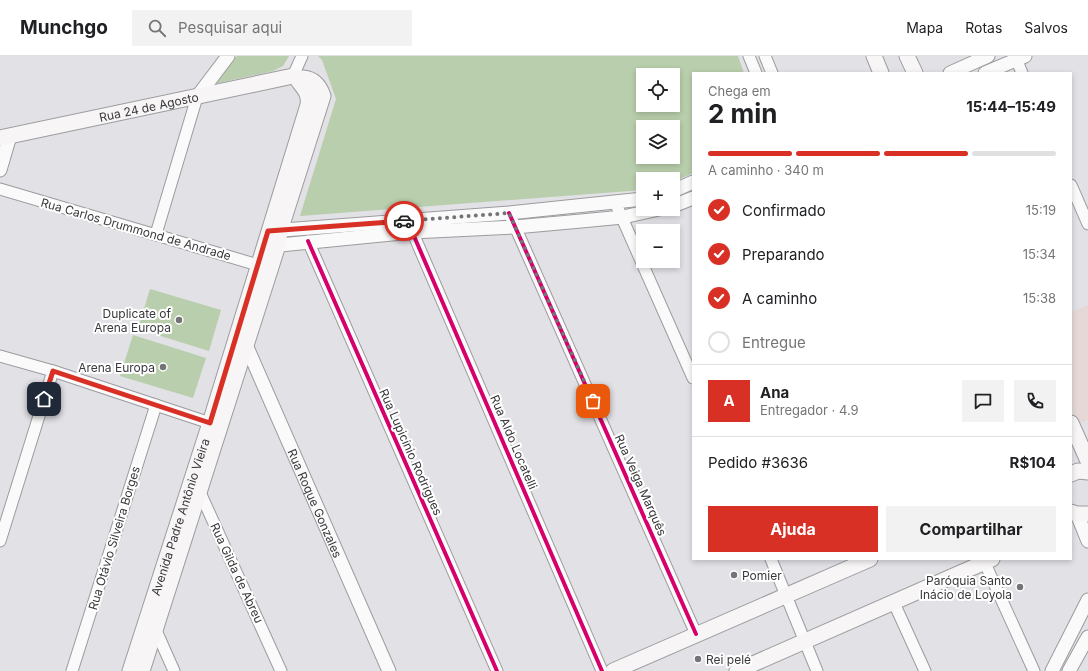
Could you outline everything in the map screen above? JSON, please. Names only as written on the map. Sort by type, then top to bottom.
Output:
[{"type":"main road","points":[[874,56],[881,72]]},
{"type":"main road","points":[[907,56],[915,72]]},
{"type":"main road","name":"Rua 24 de Agosto","points":[[5,137],[295,78]]},
{"type":"main road","name":"Avenida Padre Antônio Vieira","points":[[142,671],[199,492],[215,424],[273,238],[323,96],[319,86],[304,78],[295,78]]},
{"type":"main road","name":"Avenida Padre Antônio Vieira","points":[[130,671],[193,475],[215,424]]},
{"type":"main road","points":[[1072,425],[1088,460]]},
{"type":"main road","points":[[1072,474],[1078,471],[1088,472]]},
{"type":"main road","points":[[613,671],[868,560]]},
{"type":"main road","points":[[737,671],[894,603],[986,560]]},
{"type":"street","points":[[156,234],[197,97],[228,56]]},
{"type":"street","points":[[295,78],[302,56]]},
{"type":"street","points":[[749,56],[756,72]]},
{"type":"street","points":[[765,56],[772,72]]},
{"type":"street","points":[[952,72],[988,56]]},
{"type":"street","points":[[987,72],[1019,57],[1022,72]]},
{"type":"street","points":[[0,170],[5,137]]},
{"type":"street","points":[[680,188],[692,182]]},
{"type":"street","points":[[1072,187],[1088,224]]},
{"type":"street","name":"Rua Carlos Drummond de Andrade","points":[[0,189],[265,264]]},
{"type":"street","points":[[680,203],[692,198]]},
{"type":"street","points":[[273,238],[308,241],[509,213],[636,199]]},
{"type":"street","points":[[615,202],[623,217],[692,376]]},
{"type":"street","name":"Rua Veiga Marquês","points":[[509,213],[696,634]]},
{"type":"street","points":[[273,238],[410,226],[515,227],[623,217],[636,214]]},
{"type":"street","name":"Rua Aldo Locatelli","points":[[410,226],[602,671]]},
{"type":"street","name":"Rua Lupicínio Rodrigues","points":[[308,241],[497,671]]},
{"type":"street","name":"Rua Roque Gonzales","points":[[241,343],[389,671]]},
{"type":"street","points":[[0,356],[53,371],[215,424]]},
{"type":"street","points":[[0,541],[53,371]]},
{"type":"street","name":"Rua Otávio Silveira Borges","points":[[72,671],[156,405]]},
{"type":"street","name":"Rua Gilda de Abreu","points":[[193,475],[199,492],[281,671]]},
{"type":"street","points":[[1076,515],[1088,541]]},
{"type":"street","points":[[771,560],[787,594],[804,642],[817,671]]},
{"type":"street","points":[[986,560],[1034,671]]},
{"type":"street","points":[[1052,671],[1088,600]]},
{"type":"street","points":[[894,603],[925,671]]},
{"type":"street","points":[[149,610],[155,630],[174,671]]},
{"type":"street","points":[[1069,671],[1088,637]]},
{"type":"shaded area","points":[[1088,305],[1088,420],[1078,424],[1072,409],[1072,312]]},
{"type":"green space","points":[[237,56],[289,56],[283,66],[273,71],[209,85],[216,80]]},
{"type":"green space","points":[[318,56],[738,56],[744,72],[692,72],[692,173],[680,179],[680,172],[636,172],[636,191],[300,216],[336,99],[322,60]]},
{"type":"green space","name":"Duplicate of Arena Europa","points":[[150,289],[221,310],[209,351],[138,329]]},
{"type":"green space","name":"Arena Europa","points":[[133,335],[206,358],[193,398],[120,376]]},
{"type":"cycle path","points":[[509,213],[696,634]]},
{"type":"cycle path","points":[[407,220],[602,671]]},
{"type":"cycle path","points":[[308,241],[497,671]]},
{"type":"way so far","points":[[404,221],[509,213],[593,401]]},
{"type":"place","name":"Duplicate of Arena Europa","points":[[179,320]]},
{"type":"place","name":"Arena Europa","points":[[163,367]]},
{"type":"place","name":"Pomier","points":[[734,575]]},
{"type":"place","name":"Paróquia Santo Inácio de Loyola","points":[[1020,587]]},
{"type":"place","name":"Rei pelé","points":[[698,659]]},
{"type":"route","points":[[44,399],[53,371],[210,423],[268,231],[404,221]]}]
